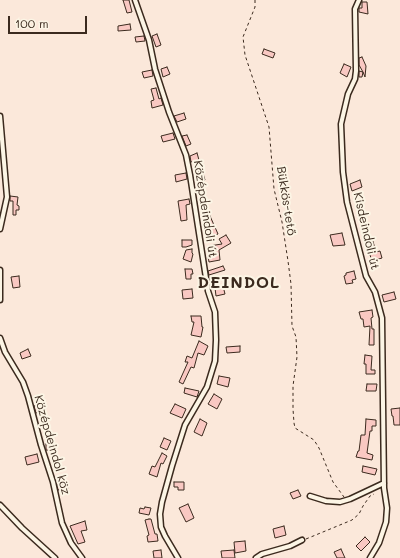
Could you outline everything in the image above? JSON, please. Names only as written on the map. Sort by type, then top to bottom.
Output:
[{"type":"street","name":"Középdeindoli út","points":[[135,0],[149,40],[155,69],[169,112],[186,155],[208,291],[215,312],[215,361],[207,387],[185,425],[168,480],[160,514],[161,527],[178,558]]},
{"type":"street","name":"Kisdeindoli út","points":[[359,0],[355,9],[355,79],[348,94],[341,124],[347,202],[363,268],[375,292],[382,318],[384,488],[387,508],[385,528],[379,543],[370,558]]},
{"type":"street","points":[[0,116],[7,197],[0,229]]},
{"type":"street","points":[[0,270],[0,300]]},
{"type":"street","name":"Középdeindol köz","points":[[0,338],[5,352],[23,382],[28,396],[53,482],[62,523],[71,543],[82,558]]},
{"type":"street","points":[[310,496],[326,501],[340,502],[384,483]]},
{"type":"street","points":[[0,505],[22,528],[55,558]]},
{"type":"street","points":[[256,558],[262,554],[290,546],[302,540]]},
{"type":"path","name":"Bükkös-tető","points":[[255,0],[255,8],[243,37],[245,54],[269,127],[274,189],[282,222],[288,261],[291,284],[292,326],[296,338],[297,357],[293,386],[295,428],[314,440],[319,448],[333,482],[346,500]]},
{"type":"path","points":[[302,540],[352,520],[359,514],[362,506],[370,496],[384,488]]},
{"type":"building","points":[[123,0],[129,0],[132,12],[127,13]]},
{"type":"building","points":[[362,2],[367,2],[368,14],[359,12],[359,8],[362,8]]},
{"type":"building","points":[[130,24],[131,30],[118,31],[118,26]]},
{"type":"building","points":[[157,34],[161,45],[156,47],[152,36]]},
{"type":"building","points":[[144,36],[145,41],[136,42],[135,37]]},
{"type":"building","points":[[264,49],[275,53],[273,58],[262,54]]},
{"type":"building","points":[[362,57],[366,66],[365,77],[359,65],[359,58]]},
{"type":"building","points":[[344,64],[351,67],[347,77],[340,73]]},
{"type":"building","points":[[167,67],[170,74],[163,77],[161,69]]},
{"type":"building","points":[[152,70],[153,76],[144,78],[142,72]]},
{"type":"building","points":[[359,71],[363,72],[362,77],[359,77]]},
{"type":"building","points":[[156,88],[159,99],[161,98],[163,105],[152,108],[151,101],[154,100],[151,89]]},
{"type":"building","points":[[184,113],[186,119],[177,122],[174,116]]},
{"type":"building","points":[[173,133],[175,139],[163,142],[161,136]]},
{"type":"building","points":[[187,135],[191,144],[186,146],[182,136]]},
{"type":"building","points":[[197,153],[199,160],[191,162],[190,156]]},
{"type":"building","points":[[202,170],[205,180],[200,182],[197,172]]},
{"type":"building","points":[[186,173],[187,179],[176,182],[175,175]]},
{"type":"building","points":[[360,180],[362,187],[352,191],[350,184]]},
{"type":"building","points":[[10,196],[18,197],[17,205],[19,206],[19,210],[16,210],[16,215],[13,215],[13,201],[10,201]]},
{"type":"building","points":[[189,199],[190,204],[186,205],[187,220],[181,221],[178,201]]},
{"type":"building","points":[[210,216],[218,234],[208,238],[206,232],[209,230],[204,219]]},
{"type":"building","points":[[342,233],[345,245],[333,246],[330,235]]},
{"type":"building","points":[[226,235],[231,243],[219,250],[220,260],[209,262],[208,256],[211,256],[209,246],[222,244],[219,239]]},
{"type":"building","points":[[372,238],[376,252],[380,251],[382,258],[372,261],[365,240]]},
{"type":"building","points":[[182,240],[192,240],[192,245],[182,247]]},
{"type":"building","points":[[192,249],[193,254],[191,262],[183,259],[186,250]]},
{"type":"building","points":[[223,266],[225,270],[209,275],[208,271]]},
{"type":"building","points":[[185,269],[192,269],[193,274],[191,274],[191,279],[186,279]]},
{"type":"building","points":[[354,271],[356,279],[352,280],[353,283],[346,284],[344,276],[346,273]]},
{"type":"building","points":[[19,276],[20,287],[13,288],[11,277]]},
{"type":"building","points":[[223,286],[225,294],[216,296],[215,288]]},
{"type":"building","points":[[192,289],[193,298],[183,299],[182,290]]},
{"type":"building","points":[[394,292],[396,299],[384,302],[382,295]]},
{"type":"building","points":[[372,310],[373,317],[371,318],[372,329],[374,329],[374,345],[369,345],[370,326],[364,327],[363,319],[361,319],[359,312]]},
{"type":"building","points":[[191,316],[201,316],[203,327],[201,337],[191,335],[194,322],[192,322]]},
{"type":"building","points":[[199,341],[208,346],[204,355],[198,353],[194,368],[191,367],[183,384],[179,382],[188,362],[185,362],[187,356],[192,358]]},
{"type":"building","points":[[240,346],[240,352],[227,353],[226,347]]},
{"type":"building","points":[[28,349],[31,356],[22,359],[20,353]]},
{"type":"building","points":[[365,355],[372,356],[371,370],[375,370],[375,374],[366,374],[366,364],[364,364]]},
{"type":"building","points":[[219,376],[230,378],[228,387],[217,384]]},
{"type":"building","points":[[367,384],[377,384],[376,391],[366,391]]},
{"type":"building","points":[[185,388],[199,391],[197,397],[184,393]]},
{"type":"building","points":[[214,394],[222,399],[217,409],[208,404]]},
{"type":"building","points":[[43,404],[45,410],[36,413],[34,406]]},
{"type":"building","points":[[175,404],[186,409],[182,418],[170,413]]},
{"type":"building","points":[[400,408],[400,425],[394,425],[391,409]]},
{"type":"building","points":[[200,419],[207,423],[202,436],[194,432]]},
{"type":"building","points":[[366,419],[376,420],[376,426],[372,426],[372,431],[370,431],[367,453],[373,455],[372,460],[356,457],[359,451],[361,435],[365,435]]},
{"type":"building","points":[[164,438],[171,441],[167,450],[160,447]]},
{"type":"building","points":[[46,444],[54,445],[53,451],[46,450]]},
{"type":"building","points":[[162,453],[167,456],[163,464],[161,463],[157,477],[149,474],[152,466],[155,467]]},
{"type":"building","points":[[37,454],[39,462],[27,465],[25,457]]},
{"type":"building","points":[[363,466],[377,469],[375,475],[362,472]]},
{"type":"building","points":[[174,482],[184,482],[184,490],[178,490],[178,487],[174,487]]},
{"type":"building","points":[[67,483],[68,489],[58,490],[57,485]]},
{"type":"building","points":[[298,490],[301,496],[293,499],[290,493]]},
{"type":"building","points":[[188,504],[194,518],[186,522],[179,508]]},
{"type":"building","points":[[145,507],[151,508],[149,515],[139,513],[140,508],[144,509]]},
{"type":"building","points":[[151,519],[158,541],[148,542],[147,536],[149,535],[145,520]]},
{"type":"building","points":[[85,521],[87,530],[81,531],[85,542],[78,544],[70,526]]},
{"type":"building","points":[[284,526],[286,535],[275,538],[273,529]]},
{"type":"building","points":[[365,537],[370,542],[361,551],[356,546]]},
{"type":"building","points":[[245,541],[246,551],[235,553],[234,542]]},
{"type":"building","points":[[341,549],[345,558],[337,558],[334,552]]},
{"type":"building","points":[[161,550],[162,558],[154,558],[153,551]]},
{"type":"building","points":[[234,550],[235,558],[222,558],[221,551]]},
{"type":"district","name":"DEINDOL","points":[[239,283]]}]
